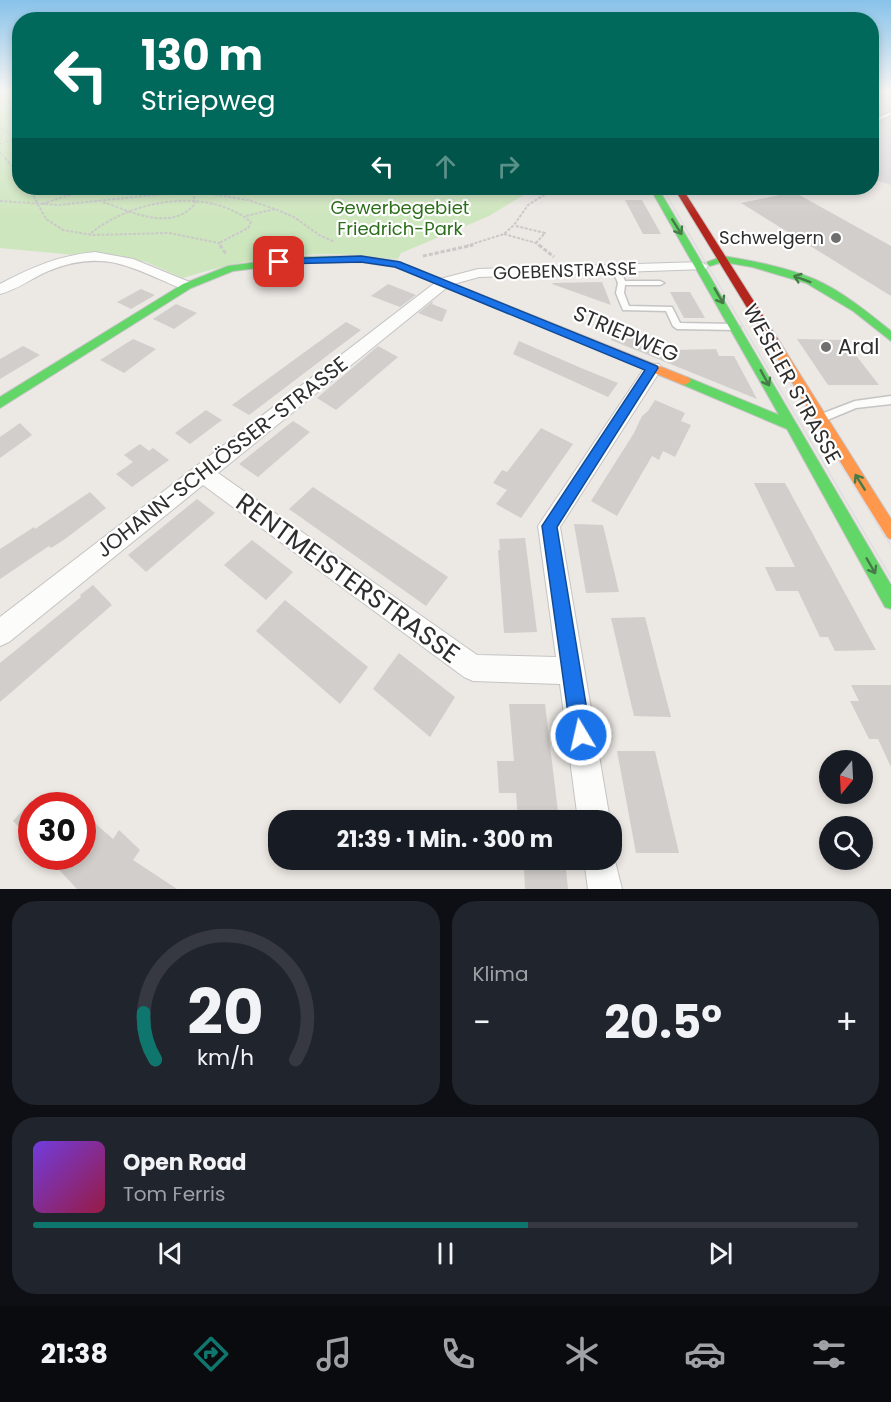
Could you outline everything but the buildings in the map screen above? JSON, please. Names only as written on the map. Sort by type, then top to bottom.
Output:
[{"type":"street","name":"WESELER STRASSE","points":[[658,195],[736,327],[891,602]]},
{"type":"street","name":"WESELER STRASSE","points":[[682,195],[891,532]]},
{"type":"street","points":[[0,307],[3,302],[1,292],[53,264],[90,257],[108,257],[187,286]]},
{"type":"street","points":[[0,403],[187,286],[231,268],[297,260],[361,259],[397,264],[445,282]]},
{"type":"street","points":[[701,266],[723,259],[753,264],[810,281],[857,309],[888,335]]},
{"type":"street","points":[[701,266],[782,284],[819,297],[888,335]]},
{"type":"street","name":"GOEBENSTRASSE","points":[[445,282],[478,273],[701,266]]},
{"type":"street","name":"STRIEPWEG","points":[[445,282],[791,425]]},
{"type":"street","name":"JOHANN-SCHLÖSSER-STRASSE","points":[[0,633],[445,282]]},
{"type":"street","points":[[592,810],[549,526],[652,368]]},
{"type":"street","name":"RENTMEISTERSTRASSE","points":[[202,473],[473,668],[571,671]]},
{"type":"street","points":[[602,870],[605,889]]},
{"type":"lane","points":[[616,269],[622,283],[621,293],[626,308],[669,309],[677,326],[736,327]]},
{"type":"lane","points":[[622,283],[660,283]]},
{"type":"lane","points":[[820,419],[855,405],[891,400]]},
{"type":"path","points":[[0,152],[12,166]]},
{"type":"path","points":[[34,195],[36,205],[48,222],[67,231],[91,234],[169,233],[219,243],[248,228],[251,222],[246,216],[231,209],[195,204],[162,203],[128,210],[91,234]]},
{"type":"path","points":[[36,205],[68,195]]},
{"type":"path","points":[[0,201],[36,205],[151,195]]},
{"type":"path","points":[[194,195],[195,204]]},
{"type":"path","points":[[217,195],[248,200],[294,217],[319,235],[346,247],[361,259]]},
{"type":"path","points":[[397,264],[504,234],[516,225],[523,211],[532,202],[544,195]]},
{"type":"path","points":[[99,200],[134,213],[174,218],[184,215],[195,204]]},
{"type":"path","points":[[246,216],[275,209]]},
{"type":"path","points":[[516,225],[545,233],[536,243]]},
{"type":"path","points":[[504,234],[536,243],[558,260],[565,271]]},
{"type":"path","points":[[219,243],[225,251],[231,268]]},
{"type":"shaded area","points":[[879,132],[891,132],[891,185],[879,181]]},
{"type":"green space","name":"Gewerbegebiet Friedrich-Park","points":[[0,132],[12,132],[12,195],[524,195],[489,216],[401,253],[398,259],[333,254],[288,256],[235,264],[183,278],[146,262],[119,256],[74,255],[0,248]]},
{"type":"tram line","points":[[666,195],[891,578]]},
{"type":"tram line","points":[[754,326],[891,545]]},
{"type":"traffic: fast","points":[[658,195],[736,327],[891,601]]},
{"type":"traffic: fast","points":[[0,403],[187,286],[231,268],[297,260],[361,259],[397,264],[407,268]]},
{"type":"traffic: fast","points":[[710,263],[723,259],[753,264],[810,281],[857,309],[891,337]]},
{"type":"traffic: fast","points":[[685,381],[791,425]]},
{"type":"traffic: slow","points":[[407,268],[685,381]]},
{"type":"traffic: slow","points":[[775,344],[891,532]]},
{"type":"traffic: jam","points":[[682,195],[775,344]]},
{"type":"place","name":"Schwelgern","points":[[836,238]]},
{"type":"place","name":"Aral","points":[[826,347]]},
{"type":"route","points":[[279,262],[361,259],[397,264],[652,368],[549,526],[581,735]]}]
